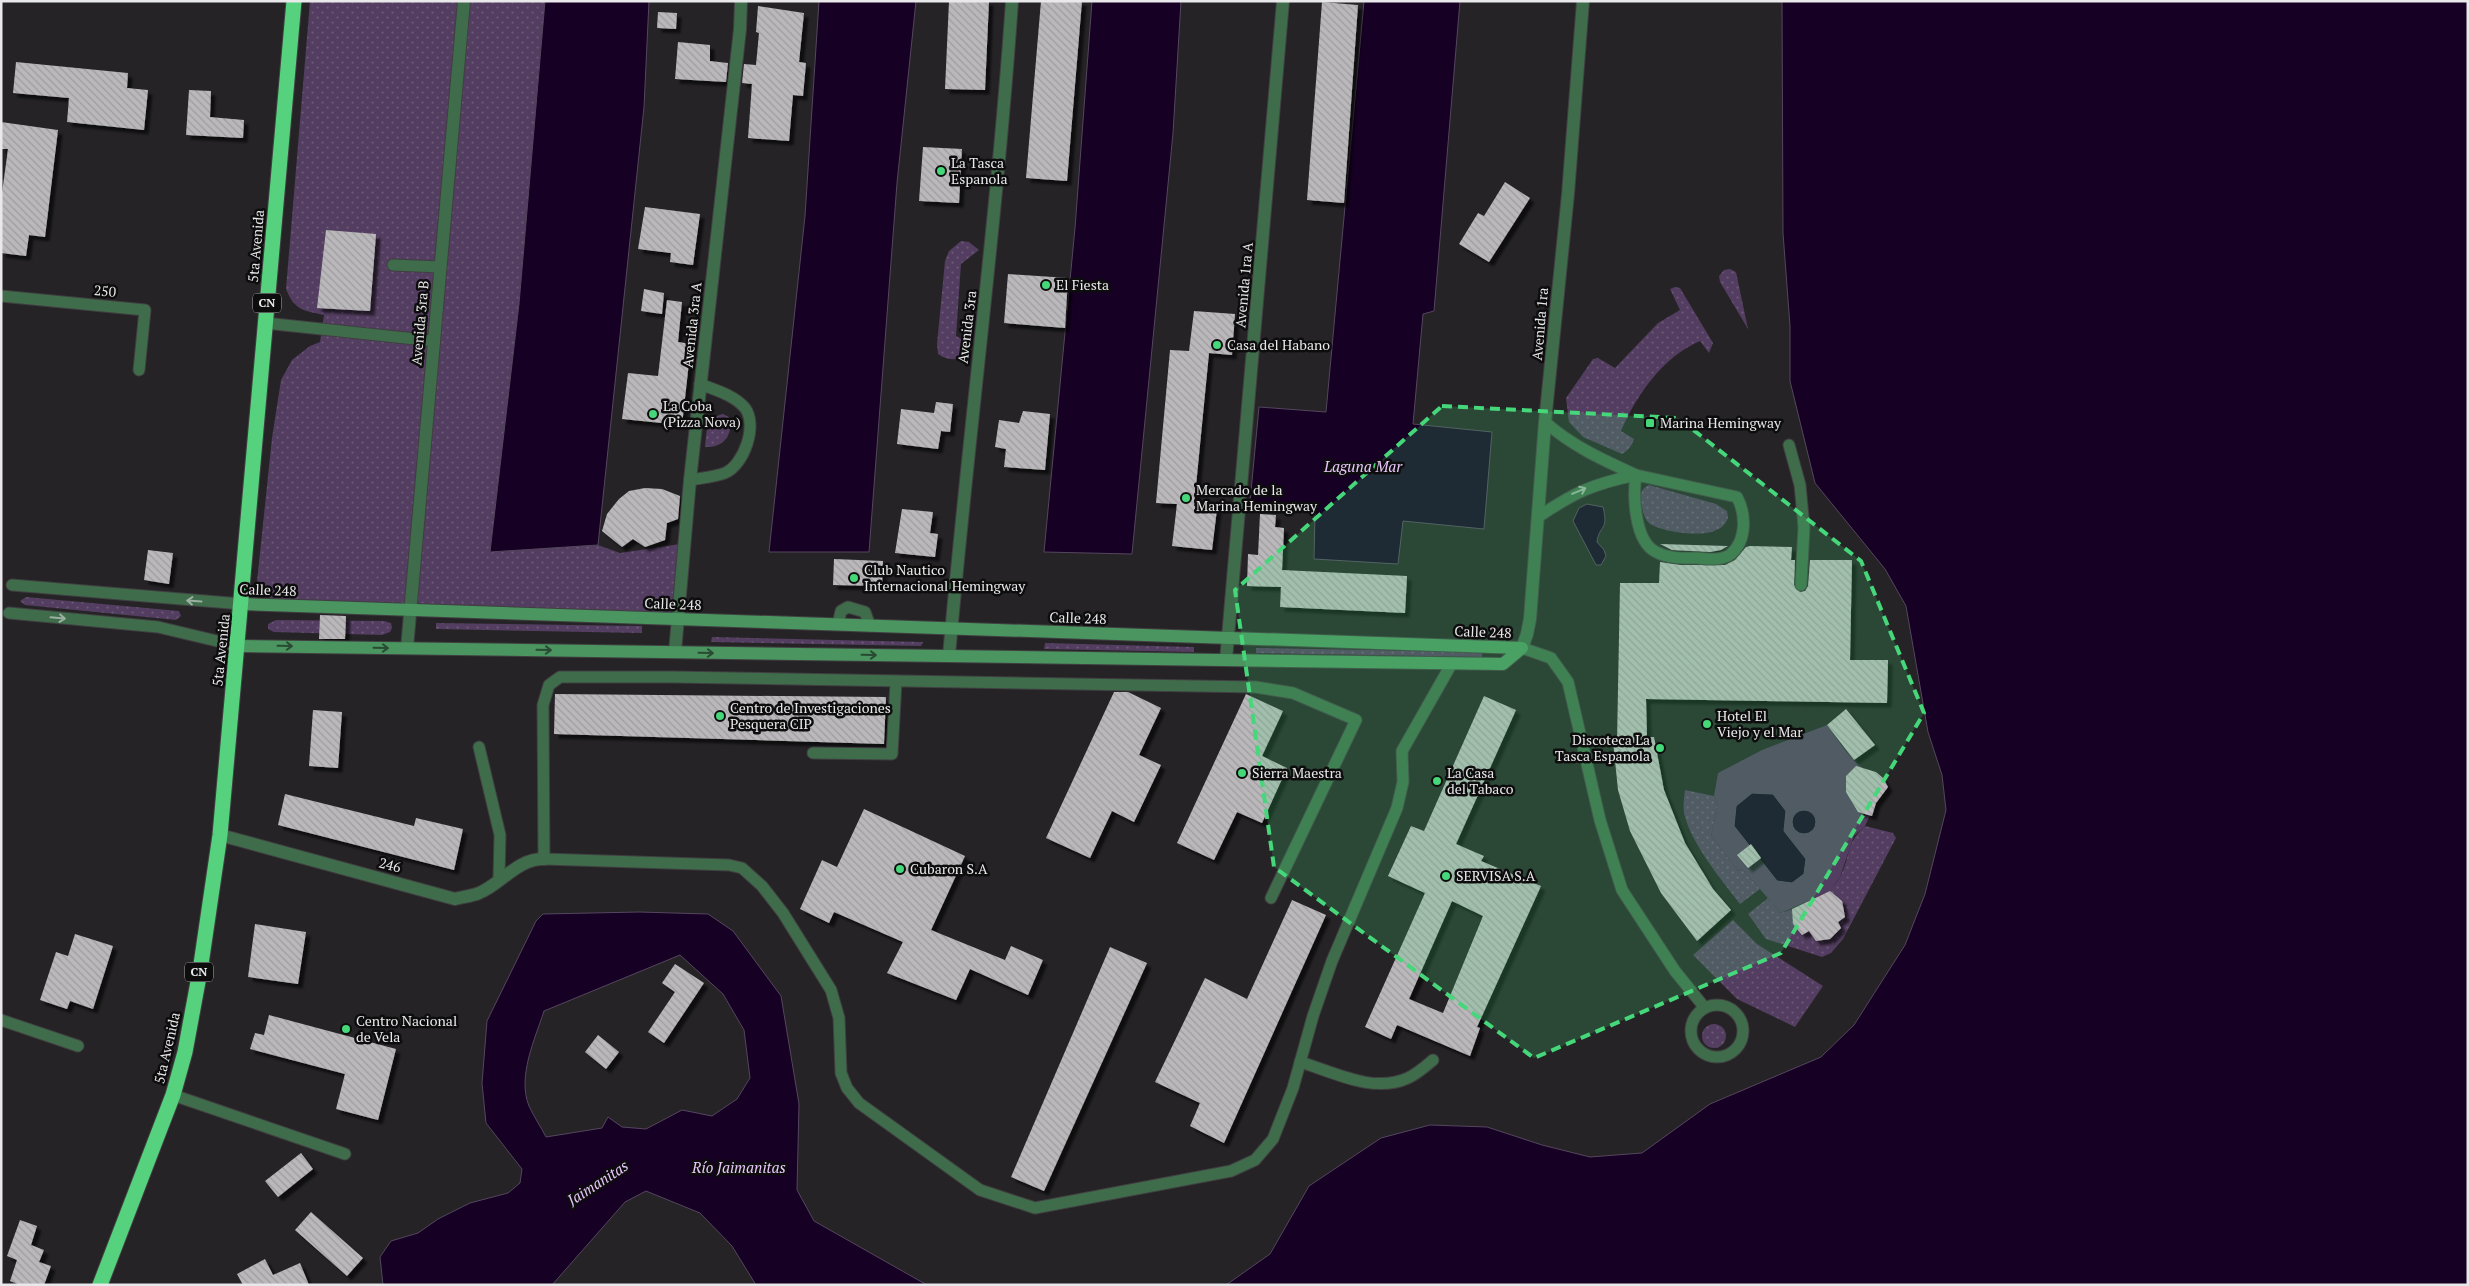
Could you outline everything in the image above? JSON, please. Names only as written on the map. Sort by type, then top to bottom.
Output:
[{"type":"highway","name":"5ta Avenida","points":[[100,1285],[173,1095],[184,1052],[198,980],[220,835],[294,1]]},
{"type":"street","name":"Avenida 3ra B","points":[[407,648],[464,1]]},
{"type":"street","name":"Avenida 3ra A","points":[[675,652],[690,480],[739,39],[741,1]]},
{"type":"street","name":"Avenida 3ra","points":[[949,656],[977,369],[995,216],[1012,1]]},
{"type":"street","name":"Avenida 1ra A","points":[[1226,660],[1283,1]]},
{"type":"street","name":"Avenida 1ra","points":[[1522,648],[1530,619],[1545,422],[1568,194],[1583,1]]},
{"type":"street","name":"Calle 248","points":[[242,604],[1522,648]]},
{"type":"street","name":"Calle 248","points":[[238,646],[1503,664],[1522,648]]},
{"type":"street","name":"246","points":[[220,835],[455,899],[480,893],[499,878],[534,859],[544,859]]},
{"type":"lane","points":[[393,265],[440,267]]},
{"type":"lane","name":"250","points":[[1,296],[145,310],[139,370]]},
{"type":"lane","points":[[265,323],[434,341]]},
{"type":"lane","points":[[690,480],[726,473],[737,462],[748,441],[750,427],[750,420],[745,409],[735,399],[700,384]]},
{"type":"lane","points":[[1545,422],[1566,441],[1599,459],[1636,475],[1736,497],[1741,505],[1745,520],[1739,540],[1730,554],[1715,559],[1667,557],[1654,551],[1645,542],[1636,516],[1633,496],[1636,475]]},
{"type":"lane","points":[[1789,446],[1800,485],[1804,527],[1801,585]]},
{"type":"lane","points":[[1538,517],[1572,494],[1602,482],[1636,475]]},
{"type":"lane","name":"Calle 248","points":[[12,585],[242,604]]},
{"type":"lane","points":[[838,624],[841,611],[848,607],[865,612],[870,626]]},
{"type":"lane","name":"Calle 248","points":[[9,613],[158,627],[238,646]]},
{"type":"lane","points":[[1522,648],[1551,658],[1568,682],[1600,820],[1622,890],[1675,971],[1705,1008]]},
{"type":"lane","points":[[1271,898],[1356,720],[1294,692],[1255,687],[672,677],[560,678],[549,685],[543,704],[544,859],[728,865],[742,868],[762,886],[783,913],[831,990],[839,1018],[841,1073],[848,1088],[859,1103],[980,1190],[1035,1208],[1231,1171],[1255,1160],[1273,1139],[1293,1088],[1332,960],[1398,808],[1403,782],[1402,751],[1452,663]]},
{"type":"lane","points":[[813,753],[892,754],[896,682]]},
{"type":"lane","points":[[479,747],[500,835],[499,878]]},
{"type":"lane","points":[[1713,1006],[1729,1008],[1740,1020],[1742,1037],[1732,1052],[1724,1056],[1707,1055],[1694,1044],[1691,1028],[1698,1013],[1705,1008],[1713,1006]]},
{"type":"lane","points":[[1,1020],[78,1046]]},
{"type":"lane","points":[[1300,1062],[1372,1084],[1393,1084],[1410,1077],[1434,1060]]},
{"type":"lane","points":[[173,1095],[345,1154]]},
{"type":"highlighted area","points":[[1442,406],[1678,418],[1861,561],[1924,713],[1781,953],[1534,1058],[1274,867],[1235,590]]},
{"type":"shaded area","points":[[310,1],[545,1],[519,304],[490,552],[598,545],[620,553],[680,544],[671,614],[451,613],[275,599],[259,595],[256,591],[272,438],[281,380],[292,360],[310,346],[320,342],[324,315],[296,306],[286,289]]},
{"type":"shaded area","points":[[961,241],[969,242],[979,250],[961,264],[956,336],[969,343],[970,352],[965,358],[951,359],[938,354],[937,344],[945,261],[949,251]]},
{"type":"shaded area","points":[[1730,269],[1736,272],[1748,329],[1720,282],[1719,276],[1724,270]]},
{"type":"shaded area","points":[[1680,288],[1713,343],[1709,353],[1700,341],[1674,357],[1653,378],[1643,390],[1621,431],[1634,439],[1630,448],[1624,453],[1622,454],[1583,437],[1569,422],[1566,398],[1593,359],[1598,358],[1615,368],[1658,323],[1680,310],[1670,289]]},
{"type":"shaded area","points":[[723,414],[729,417],[729,434],[726,439],[717,445],[705,447],[710,422]]},
{"type":"shaded area","points":[[1649,485],[1716,504],[1727,511],[1728,518],[1721,527],[1714,531],[1700,534],[1681,533],[1654,526],[1645,518],[1641,501],[1642,491]]},
{"type":"shaded area","points":[[26,597],[179,611],[181,616],[176,620],[25,605],[20,601]]},
{"type":"shaded area","points":[[276,620],[384,621],[391,623],[392,628],[390,632],[382,635],[274,632],[268,629],[268,624]]},
{"type":"shaded area","points":[[436,623],[642,626],[642,633],[436,629]]},
{"type":"shaded area","points":[[712,637],[923,642],[921,646],[711,642]]},
{"type":"shaded area","points":[[1045,643],[1194,647],[1194,652],[1044,649]]},
{"type":"shaded area","points":[[1256,648],[1482,652],[1482,657],[1256,653]]},
{"type":"shaded area","points":[[1827,725],[1855,762],[1865,769],[1878,774],[1888,787],[1876,803],[1865,826],[1854,836],[1840,877],[1830,891],[1781,913],[1742,869],[1738,871],[1711,835],[1718,806],[1714,796],[1718,773],[1762,750]]},
{"type":"shaded area","points":[[1685,790],[1714,796],[1718,806],[1711,835],[1738,871],[1742,869],[1760,889],[1740,904],[1708,861],[1693,837],[1684,813]]},
{"type":"shaded area","points":[[1865,826],[1893,833],[1896,838],[1843,939],[1831,953],[1822,957],[1766,939],[1748,914],[1768,898],[1781,913],[1814,900],[1829,890],[1840,877],[1854,839]]},
{"type":"shaded area","points":[[1733,920],[1757,944],[1823,986],[1795,1027],[1737,999],[1693,955]]},
{"type":"shaded area","points":[[1714,1024],[1719,1025],[1725,1031],[1725,1041],[1719,1047],[1714,1048],[1709,1047],[1703,1041],[1702,1036],[1703,1031],[1709,1025]]},
{"type":"water","points":[[545,1],[649,1],[644,107],[598,545],[490,552],[519,304]]},
{"type":"water","points":[[819,1],[916,1],[897,183],[869,552],[769,552],[805,216]]},
{"type":"water","points":[[1092,1],[1181,1],[1173,133],[1132,554],[1044,552],[1075,228]]},
{"type":"water","name":"Laguna Mar","points":[[1364,1],[1460,1],[1434,311],[1423,314],[1413,424],[1492,432],[1484,529],[1403,521],[1398,564],[1314,559],[1315,512],[1250,502],[1259,407],[1326,412]]},
{"type":"water","points":[[1782,1],[2468,1],[2468,1285],[1226,1285],[1270,1254],[1309,1186],[1381,1138],[1430,1125],[1487,1127],[1542,1145],[1590,1157],[1642,1153],[1710,1104],[1821,1057],[1854,1025],[1905,945],[1925,894],[1946,810],[1942,775],[1928,732],[1906,606],[1885,569],[1815,483],[1790,381],[1790,326],[1783,233]]},
{"type":"water","points":[[1587,504],[1603,507],[1605,515],[1604,524],[1597,542],[1604,550],[1606,556],[1601,565],[1596,565],[1573,521],[1579,508]]},
{"type":"water","points":[[1752,793],[1773,794],[1786,811],[1784,831],[1806,859],[1804,874],[1792,883],[1777,881],[1734,826],[1736,806]]},
{"type":"water","points":[[1804,810],[1813,813],[1816,822],[1813,831],[1804,834],[1795,831],[1792,822],[1795,813]]},
{"type":"water","name":"Río Jaimanitas","points":[[639,912],[708,914],[733,931],[781,996],[799,1104],[797,1190],[814,1221],[927,1285],[756,1285],[732,1246],[700,1213],[646,1191],[625,1202],[552,1285],[383,1285],[380,1257],[391,1241],[418,1233],[438,1219],[470,1203],[508,1193],[520,1183],[522,1169],[486,1123],[482,1083],[487,1021],[536,921],[543,914]],"holes":[[[680,955],[723,994],[744,1030],[750,1078],[737,1099],[712,1116],[682,1110],[646,1129],[622,1127],[608,1117],[602,1128],[546,1137],[529,1106],[525,1083],[532,1046],[544,1011]]]},
{"type":"building","points":[[949,1],[989,1],[985,90],[945,89]]},
{"type":"building","points":[[1041,1],[1082,1],[1067,181],[1026,178]]},
{"type":"building","points":[[1322,2],[1358,5],[1344,203],[1307,200]]},
{"type":"building","points":[[758,6],[804,13],[799,62],[806,63],[803,96],[793,95],[789,141],[748,138],[752,84],[742,83],[744,64],[756,65],[759,33],[756,32]]},
{"type":"building","points":[[658,12],[677,13],[676,29],[657,28]]},
{"type":"building","points":[[678,42],[710,45],[710,61],[728,63],[726,82],[675,79]]},
{"type":"building","points":[[16,62],[128,73],[127,88],[148,90],[144,130],[67,122],[69,98],[13,93]]},
{"type":"building","points":[[189,90],[211,91],[210,117],[244,120],[243,138],[186,135]]},
{"type":"building","points":[[1,122],[58,130],[45,237],[29,235],[26,256],[1,253],[1,200],[8,149],[1,149]]},
{"type":"building","points":[[923,147],[962,149],[959,203],[919,201]]},
{"type":"building","points":[[1505,182],[1530,198],[1489,262],[1459,244],[1478,213],[1484,216]]},
{"type":"building","points":[[645,207],[700,214],[693,265],[670,262],[671,253],[638,249]]},
{"type":"building","points":[[326,230],[376,234],[370,311],[317,308]]},
{"type":"building","points":[[1008,274],[1068,278],[1065,328],[1004,323]]},
{"type":"building","points":[[644,289],[664,293],[662,314],[641,311]]},
{"type":"building","points":[[667,300],[682,302],[678,342],[691,344],[682,425],[622,419],[628,373],[658,376]]},
{"type":"building","points":[[1194,311],[1235,314],[1232,355],[1209,353],[1194,506],[1217,509],[1212,550],[1172,546],[1177,504],[1156,503],[1170,350],[1189,351]]},
{"type":"building","points":[[936,402],[953,404],[950,432],[941,431],[938,449],[897,444],[901,409],[934,413]]},
{"type":"building","points":[[1023,411],[1050,414],[1045,470],[1004,467],[1006,449],[995,447],[999,420],[1019,423]]},
{"type":"building","points":[[645,488],[662,489],[680,496],[678,519],[667,523],[665,540],[645,547],[633,539],[622,547],[602,531],[607,514],[619,499],[629,491]]},
{"type":"building","points":[[902,509],[933,512],[930,533],[938,534],[935,557],[895,553]]},
{"type":"building","points":[[1260,514],[1276,515],[1275,527],[1284,528],[1282,570],[1407,576],[1405,613],[1280,607],[1281,587],[1247,586],[1248,554],[1258,555]]},
{"type":"building","points":[[1660,544],[1728,546],[1721,550],[1710,552],[1672,550]]},
{"type":"building","points":[[1746,547],[1792,547],[1791,560],[1795,560],[1794,585],[1800,592],[1805,591],[1808,586],[1810,560],[1852,560],[1850,660],[1888,660],[1887,703],[1646,699],[1647,737],[1654,737],[1664,790],[1685,843],[1713,889],[1731,910],[1697,941],[1661,893],[1630,831],[1618,790],[1613,741],[1617,741],[1620,583],[1659,583],[1660,562],[1681,565],[1725,565],[1735,560]]},
{"type":"building","points":[[148,550],[173,553],[169,584],[144,580]]},
{"type":"building","points":[[834,559],[883,561],[882,586],[833,585]]},
{"type":"building","points":[[320,615],[346,616],[345,639],[319,639]]},
{"type":"building","points":[[1114,692],[1128,692],[1161,708],[1139,755],[1161,765],[1134,822],[1112,811],[1090,858],[1046,838]]},
{"type":"building","name":"Centro de Investigaciones Pesquera CIP","points":[[555,694],[886,697],[884,744],[554,734]]},
{"type":"building","points":[[1246,694],[1283,711],[1262,756],[1287,768],[1262,823],[1237,812],[1214,860],[1177,843]]},
{"type":"building","points":[[1484,696],[1516,710],[1456,844],[1484,856],[1481,861],[1541,886],[1477,1027],[1480,1028],[1470,1056],[1397,1025],[1391,1039],[1365,1027],[1425,893],[1388,876],[1411,826],[1424,831]],"holes":[[[1452,901],[1483,916],[1443,1013],[1409,999]]]},
{"type":"building","points":[[1846,709],[1875,745],[1854,760],[1827,725]]},
{"type":"building","points":[[313,710],[342,712],[338,768],[309,766]]},
{"type":"building","points":[[1856,766],[1876,772],[1883,778],[1888,787],[1876,803],[1872,816],[1858,812],[1846,792],[1846,776]]},
{"type":"building","points":[[285,794],[414,826],[416,818],[463,829],[454,870],[278,825]]},
{"type":"building","points":[[864,809],[965,856],[931,930],[1005,960],[1011,946],[1043,960],[1028,995],[970,969],[956,1000],[887,973],[903,942],[834,912],[829,923],[800,909],[822,860],[837,867]]},
{"type":"building","points":[[1751,844],[1761,858],[1748,868],[1737,855]]},
{"type":"building","points":[[1830,891],[1842,901],[1845,917],[1838,922],[1841,928],[1830,939],[1816,941],[1809,931],[1802,935],[1793,924],[1792,909]]},
{"type":"building","points":[[1292,900],[1326,915],[1224,1143],[1190,1126],[1200,1103],[1155,1082],[1205,978],[1247,999]]},
{"type":"building","points":[[255,924],[306,932],[298,984],[248,977]]},
{"type":"building","points":[[75,934],[113,946],[93,1009],[70,1001],[67,1009],[40,1000],[56,952],[68,956]]},
{"type":"building","points":[[1110,947],[1147,963],[1044,1191],[1011,1177]]},
{"type":"building","points":[[675,964],[704,983],[664,1043],[648,1032],[675,992],[662,983]]},
{"type":"building","points":[[269,1015],[396,1049],[378,1120],[336,1109],[345,1074],[250,1049],[255,1033],[264,1035]]},
{"type":"building","points":[[598,1035],[619,1052],[606,1069],[585,1052]]},
{"type":"building","points":[[301,1153],[313,1169],[278,1197],[265,1181]]},
{"type":"building","points":[[311,1212],[363,1258],[347,1276],[295,1230]]},
{"type":"building","points":[[20,1220],[37,1226],[31,1245],[44,1250],[39,1262],[51,1266],[44,1285],[20,1285],[10,1281],[17,1260],[7,1256]]},
{"type":"building","points":[[265,1259],[273,1275],[300,1263],[309,1285],[243,1285],[237,1274]]},
{"type":"place","name":"La Tasca Espanola","points":[[941,171]]},
{"type":"place","name":"El Fiesta","points":[[1046,285]]},
{"type":"place","name":"Casa del Habano","points":[[1217,345]]},
{"type":"place","name":"La Coba (Pizza Nova)","points":[[653,414]]},
{"type":"place","name":"Marina Hemingway","points":[[1650,423]]},
{"type":"place","name":"Mercado de la Marina Hemingway","points":[[1186,498]]},
{"type":"place","name":"Club Nautico Internacional Hemingway","points":[[854,578]]},
{"type":"place","name":"Centro de Investigaciones Pesquera CIP","points":[[720,716]]},
{"type":"place","name":"Hotel El Viejo y el Mar","points":[[1707,724]]},
{"type":"place","name":"Discoteca La Tasca Espanola","points":[[1660,748]]},
{"type":"place","name":"Sierra Maestra","points":[[1242,773]]},
{"type":"place","name":"La Casa del Tabaco","points":[[1437,781]]},
{"type":"place","name":"Cubaron S.A","points":[[900,869]]},
{"type":"place","name":"SERVISA S.A","points":[[1446,876]]},
{"type":"place","name":"Centro Nacional de Vela","points":[[346,1029]]},
{"type":"water label","name":"Jaimanitas","points":[[598,1183]]}]
